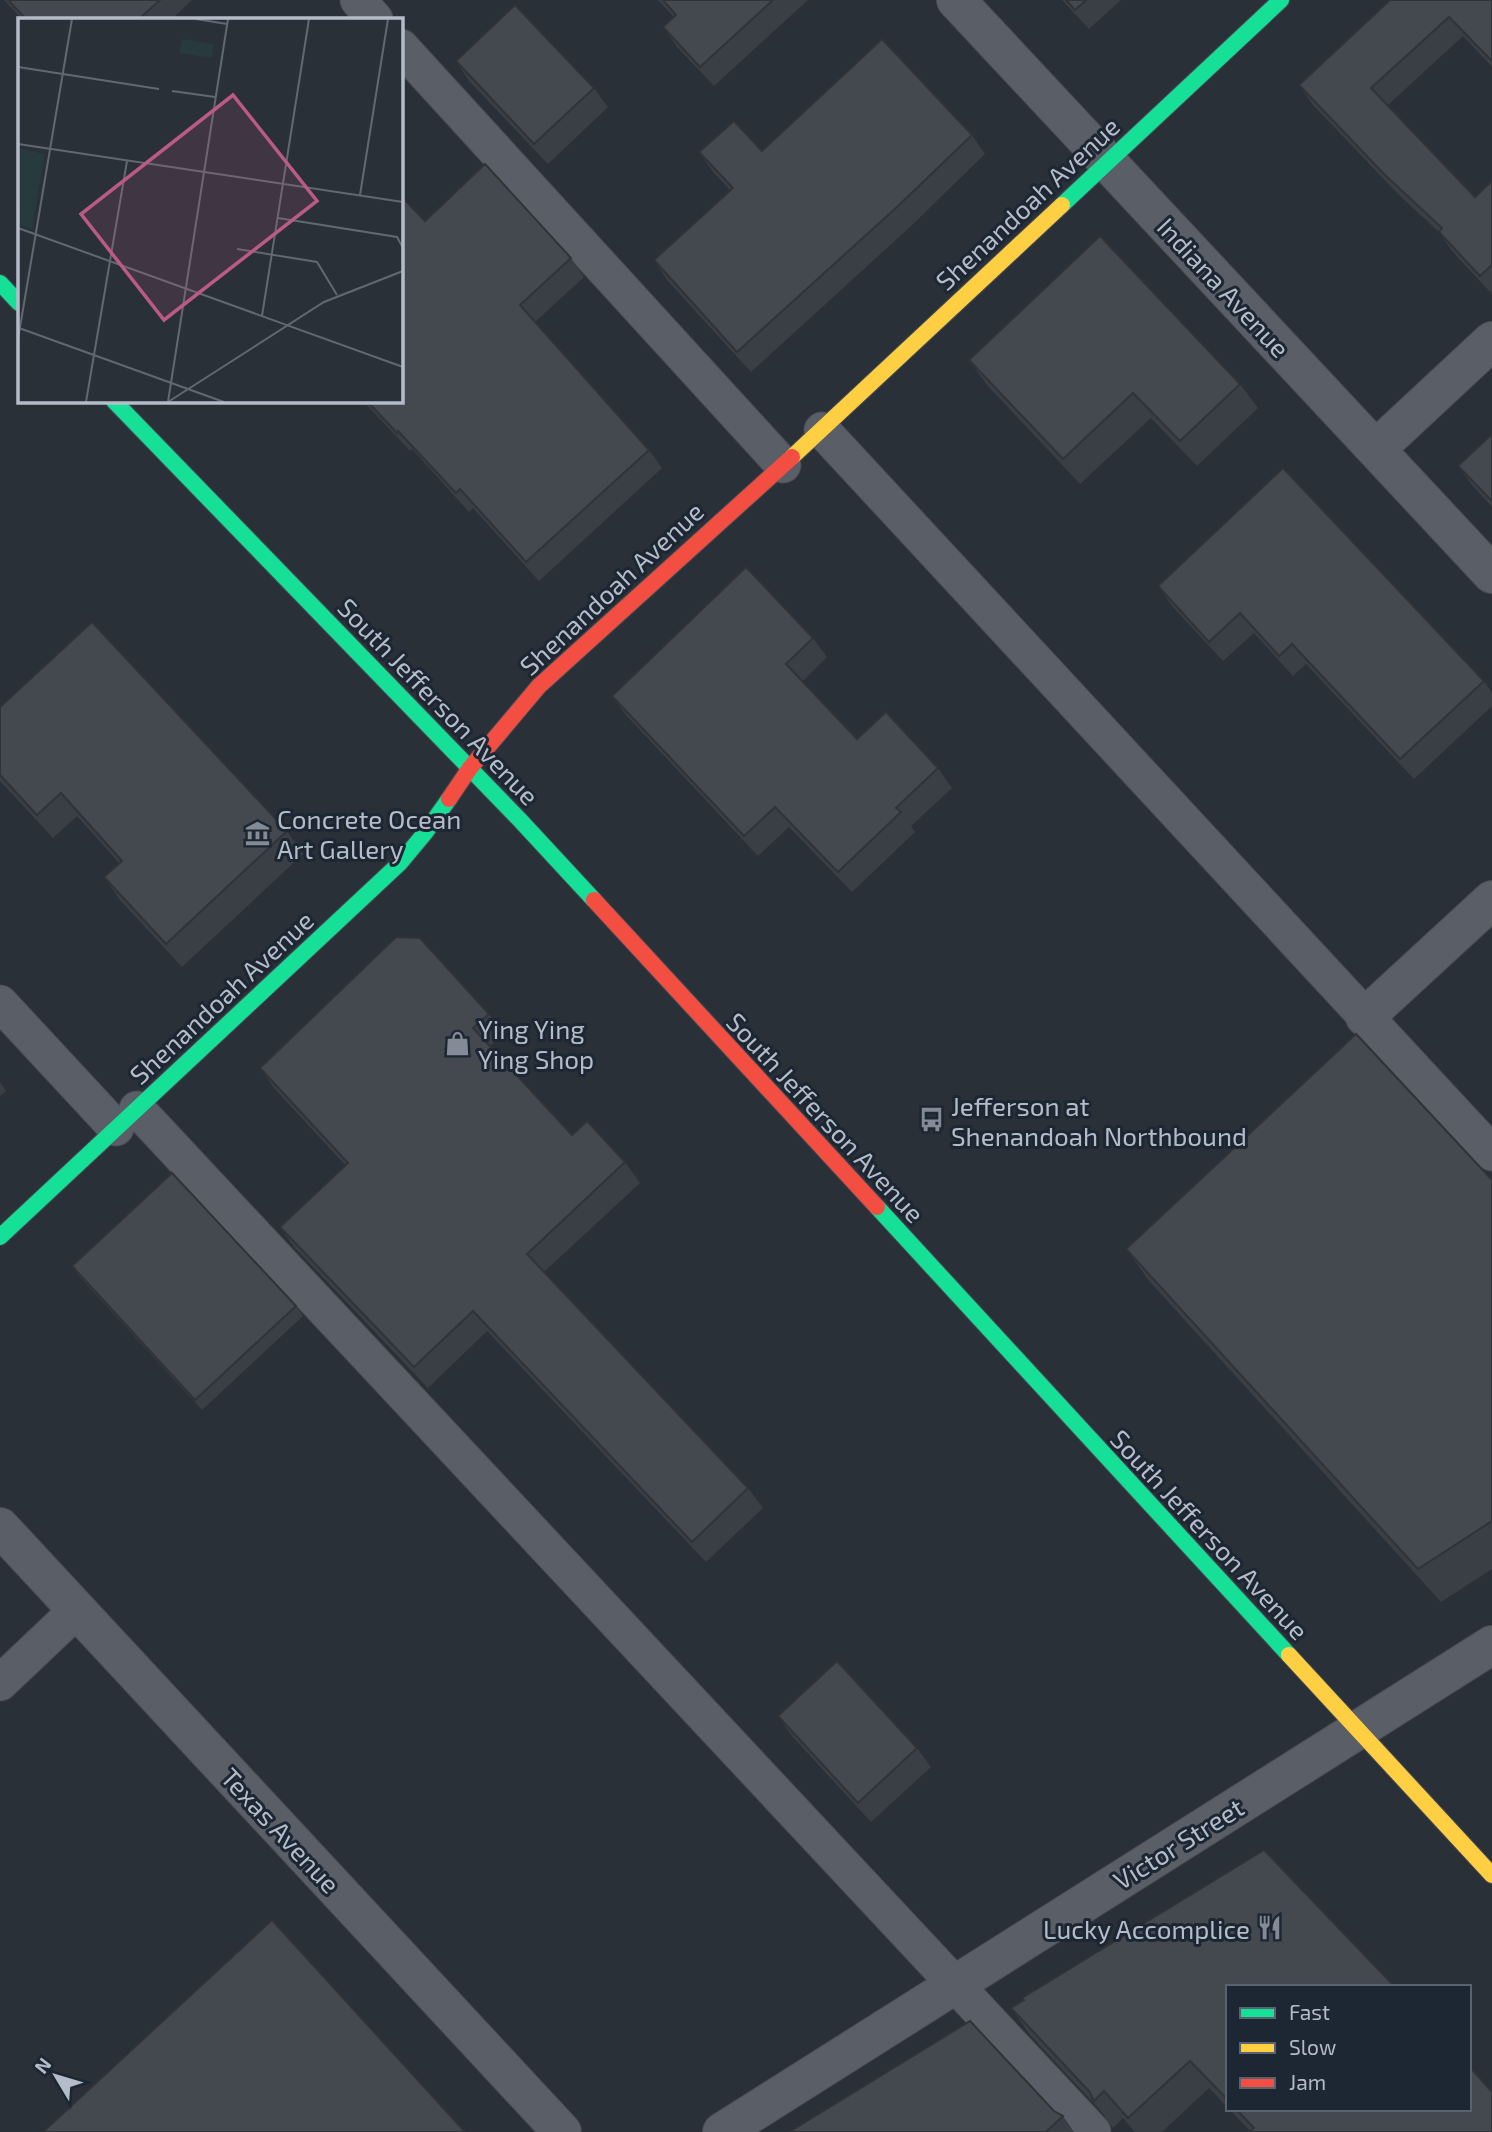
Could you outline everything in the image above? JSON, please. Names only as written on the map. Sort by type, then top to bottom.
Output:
[{"type":"main road","name":"Shenandoah Avenue","points":[[0,1237],[400,863],[425,833],[470,768],[539,686],[822,430],[1281,0]]},
{"type":"main road","points":[[0,283],[18,302]]},
{"type":"main road","name":"South Jefferson Avenue","points":[[115,402],[470,768],[1492,1875]]},
{"type":"street","name":"Indiana Avenue","points":[[956,0],[1492,574]]},
{"type":"street","points":[[1376,449],[1492,341]]},
{"type":"street","points":[[1366,1017],[1492,900]]},
{"type":"street","name":"Texas Avenue","points":[[0,1527],[562,2132]]},
{"type":"street","name":"Victor Street","points":[[722,2132],[1492,1645]]},
{"type":"lane","points":[[358,0],[374,18]]},
{"type":"lane","points":[[402,48],[783,465]]},
{"type":"lane","points":[[822,430],[1492,1153]]},
{"type":"lane","points":[[0,1003],[126,1119],[1093,2132]]},
{"type":"lane","points":[[0,1683],[77,1610]]},
{"type":"building","points":[[8,0],[160,0],[140,18],[25,18]]},
{"type":"building","points":[[663,0],[773,0],[700,67],[663,27],[676,15]]},
{"type":"building","points":[[1066,0],[1086,0],[1075,10]]},
{"type":"building","points":[[1390,0],[1492,0],[1492,61],[1449,17],[1371,88],[1475,197],[1492,181],[1492,265],[1480,276],[1439,232],[1442,228],[1384,174],[1299,85]]},
{"type":"building","points":[[515,5],[594,88],[534,144],[456,61]]},
{"type":"building","points":[[882,39],[972,135],[737,352],[654,260],[733,188],[699,152],[734,121],[762,151]]},
{"type":"building","points":[[485,164],[571,258],[520,305],[649,450],[526,562],[460,489],[456,493],[368,402],[402,402],[402,197],[425,221]]},
{"type":"building","points":[[1100,236],[1240,384],[1180,441],[1133,393],[1063,459],[969,360]]},
{"type":"building","points":[[1492,434],[1492,501],[1458,466]]},
{"type":"building","points":[[1283,468],[1484,681],[1400,759],[1292,644],[1279,656],[1240,613],[1209,642],[1158,586]]},
{"type":"building","points":[[746,567],[813,638],[786,664],[857,739],[886,712],[938,768],[896,808],[901,812],[838,872],[775,807],[744,836],[612,696]]},
{"type":"building","points":[[92,622],[287,831],[166,944],[104,877],[122,861],[61,793],[37,815],[0,775],[0,707]]},
{"type":"building","points":[[396,937],[420,938],[489,1014],[473,1028],[572,1135],[587,1121],[625,1162],[527,1254],[748,1488],[692,1542],[473,1311],[414,1367],[280,1227],[348,1163],[260,1068]]},
{"type":"building","points":[[1356,1034],[1492,1180],[1492,1521],[1418,1569],[1126,1249]]},
{"type":"building","points":[[172,1173],[296,1306],[195,1400],[72,1266]]},
{"type":"building","points":[[837,1661],[917,1748],[858,1803],[778,1716]]},
{"type":"building","points":[[1264,1850],[1393,1985],[1226,1985],[1226,2098],[1190,2061],[1128,2118],[1104,2091],[1094,2101],[1089,2091],[1011,2008],[1024,2000],[1022,1998]]},
{"type":"building","points":[[272,1920],[465,2132],[43,2132]]},
{"type":"building","points":[[970,2021],[1054,2111],[1063,2116],[1046,2132],[789,2132]]},
{"type":"building","points":[[1471,2068],[1492,2092],[1492,2132],[1249,2132],[1254,2128],[1238,2111],[1471,2111]]},
{"type":"traffic: fast","points":[[1062,205],[1281,0]]},
{"type":"traffic: fast","points":[[0,283],[18,302]]},
{"type":"traffic: fast","points":[[115,402],[519,819],[594,900]]},
{"type":"traffic: fast","points":[[0,1237],[400,863],[449,799]]},
{"type":"traffic: fast","points":[[877,1207],[1289,1655]]},
{"type":"traffic: slow","points":[[792,457],[1062,205]]},
{"type":"traffic: slow","points":[[1289,1655],[1492,1875]]},
{"type":"traffic: jam","points":[[449,799],[470,768],[539,686],[792,457]]},
{"type":"traffic: jam","points":[[594,900],[877,1207]]},
{"type":"place","name":"Concrete Ocean Art Gallery","points":[[257,833]]},
{"type":"place","name":"Ying Ying Ying Shop","points":[[458,1043]]},
{"type":"place","name":"Jefferson at Shenandoah Northbound","points":[[931,1120]]},
{"type":"place","name":"Lucky Accomplice","points":[[1270,1928]]}]
